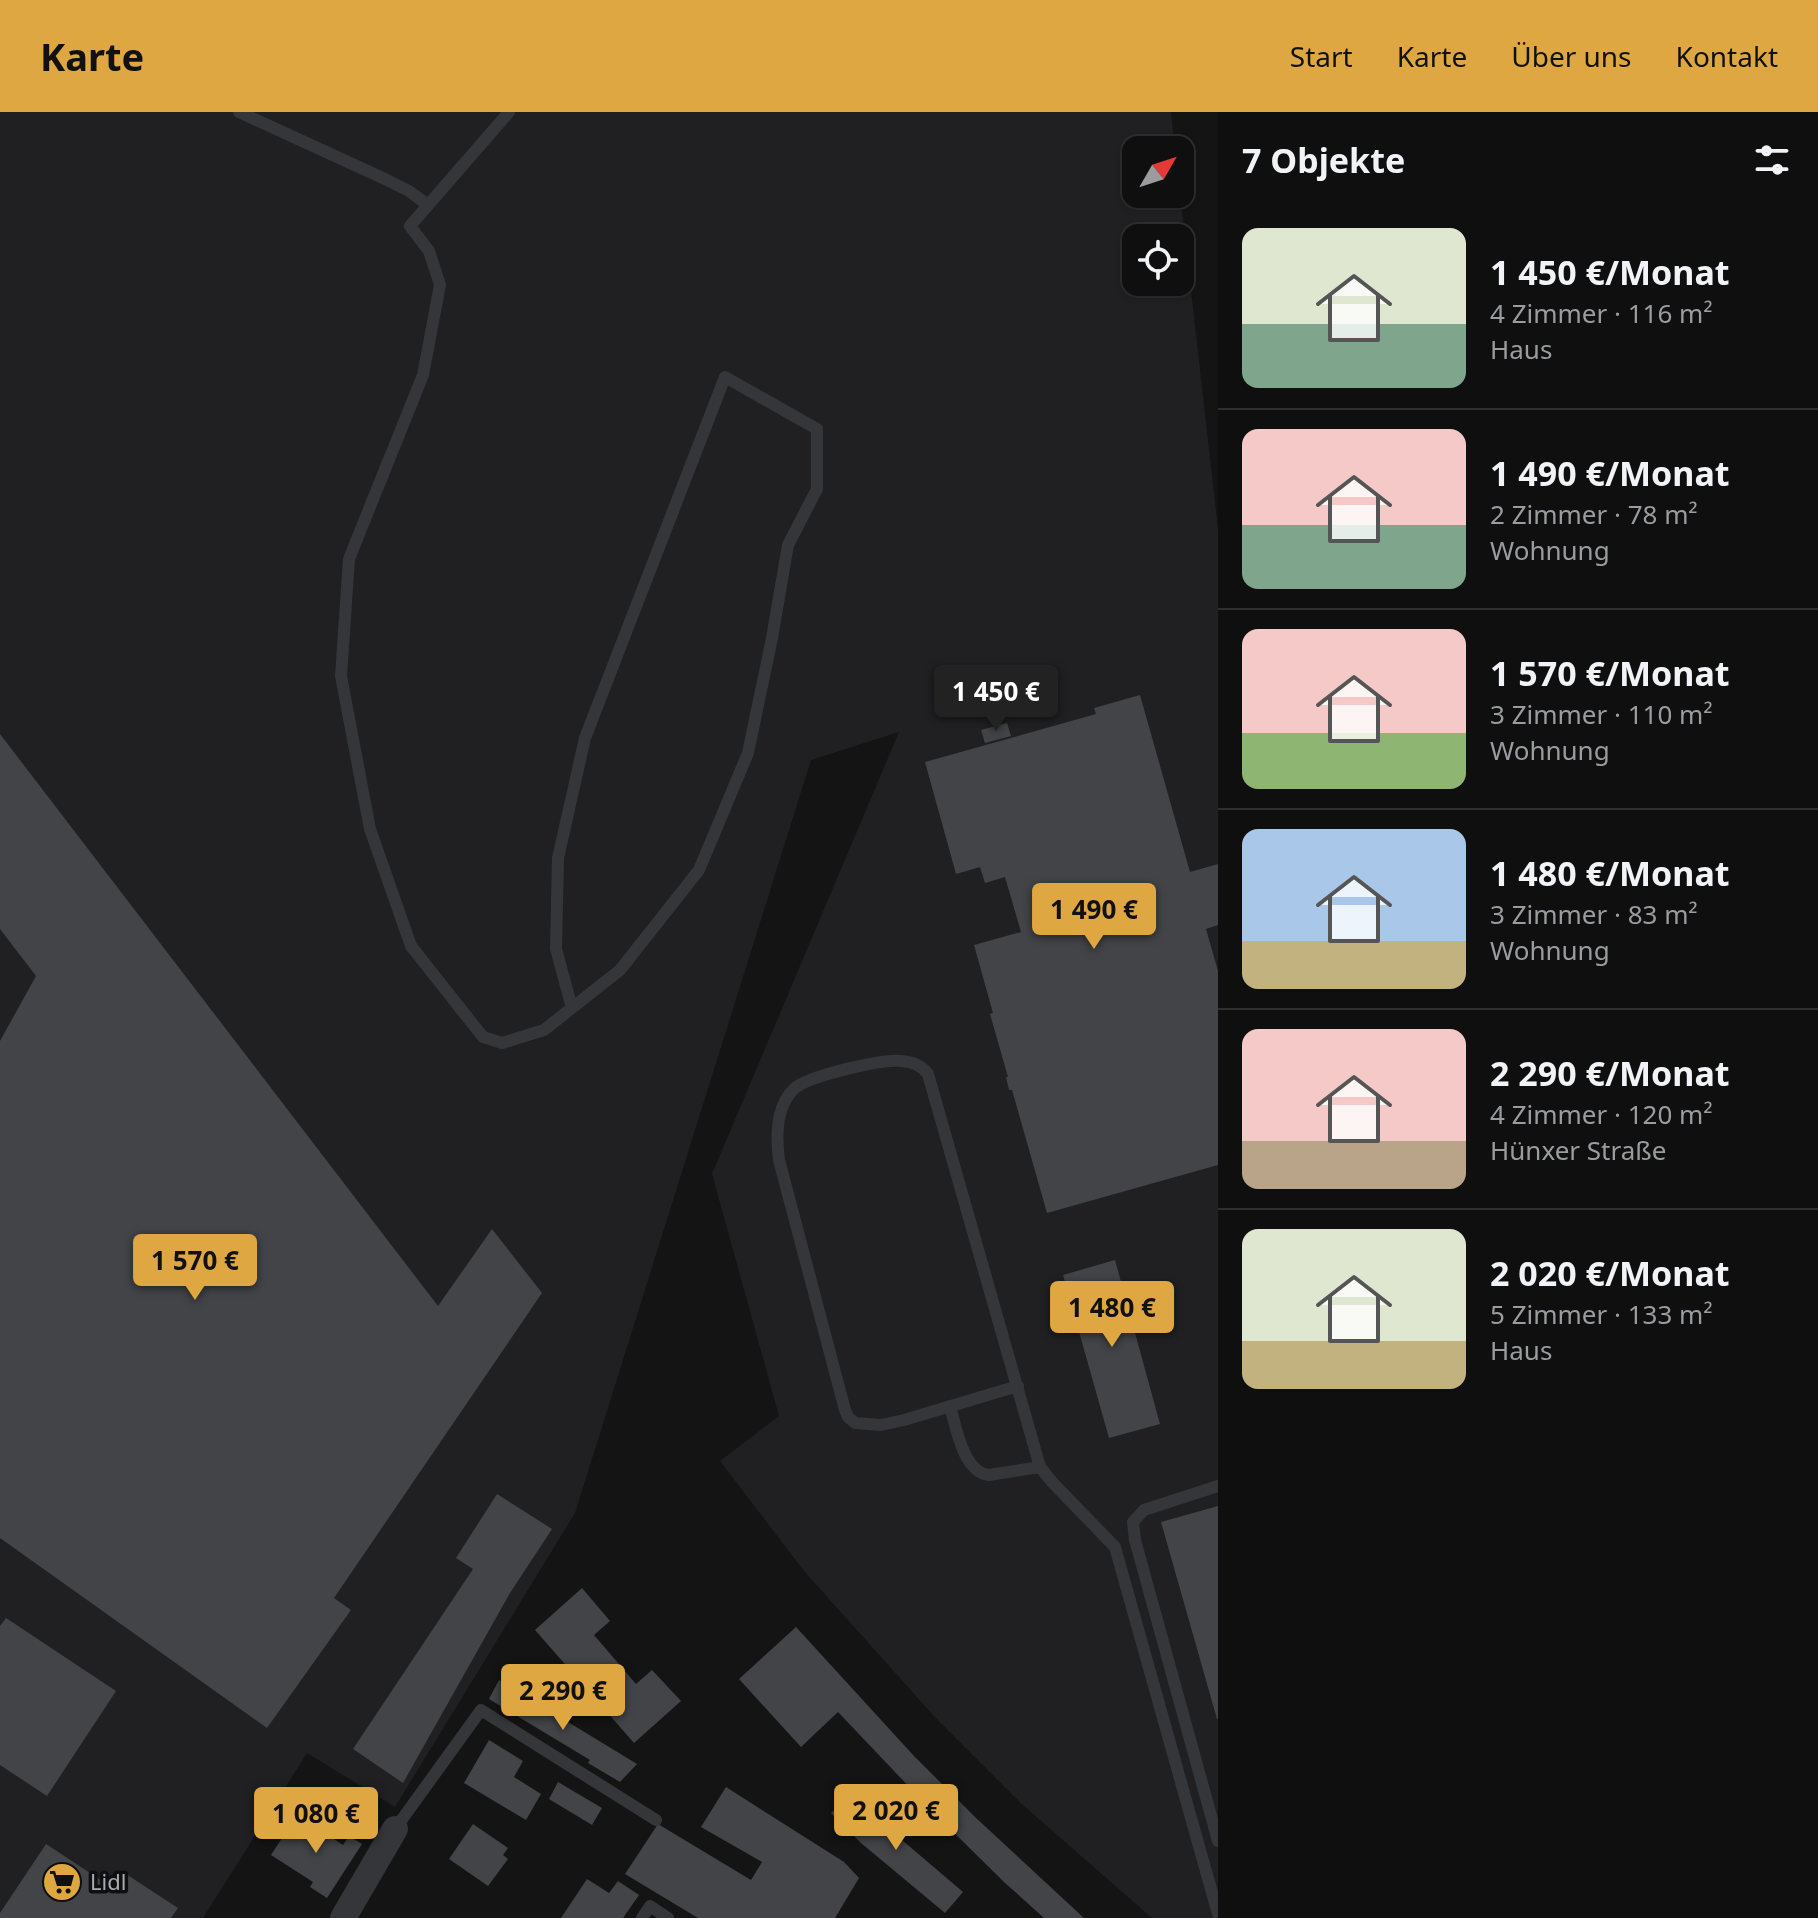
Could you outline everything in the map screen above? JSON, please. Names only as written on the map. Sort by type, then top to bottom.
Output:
[{"type":"street","points":[[343,1918],[395,1829]]},
{"type":"lane","points":[[239,112],[385,179],[428,205]]},
{"type":"lane","points":[[509,112],[410,226],[429,251],[440,285],[423,375],[349,559],[341,676],[370,829],[411,946],[483,1037],[502,1043],[544,1030],[572,1008],[620,970],[699,870],[748,753],[788,545],[817,489],[817,429],[725,377],[585,738],[558,858],[556,949],[572,1008]]},
{"type":"lane","points":[[1018,1386],[881,1425],[855,1423],[848,1417],[779,1160],[778,1126],[783,1108],[791,1091],[801,1083],[814,1077],[898,1060],[917,1064],[928,1074],[1018,1386],[1040,1467],[1115,1547],[1218,1914]]},
{"type":"lane","points":[[950,1406],[962,1447],[976,1470],[989,1475],[1040,1467]]},
{"type":"lane","points":[[1218,1486],[1144,1510],[1133,1522],[1135,1540],[1218,1841]]},
{"type":"lane","points":[[395,1829],[481,1710],[656,1820]]},
{"type":"lane","points":[[642,1918],[650,1906],[668,1918]]},
{"type":"shaded area","points":[[0,112],[1171,112],[1174,136],[1122,136],[1122,208],[1182,208],[1184,224],[1122,224],[1122,296],[1192,296],[1218,529],[1218,1918],[1152,1918],[1024,1806],[933,1715],[804,1571],[720,1461],[779,1416],[712,1174],[899,732],[811,760],[575,1513],[395,1807],[307,1753],[203,1918],[0,1918]]},
{"type":"building","points":[[1140,695],[1190,872],[1218,864],[1218,925],[1206,929],[1218,971],[1218,1165],[1047,1213],[1012,1090],[1009,1090],[990,1014],[993,1013],[974,945],[1021,932],[1005,877],[985,883],[980,867],[956,874],[925,762],[1096,714],[1094,708]]},
{"type":"building","points":[[1007,723],[1011,736],[985,743],[981,730]]},
{"type":"building","points":[[0,734],[438,1306],[492,1229],[542,1293],[334,1598],[351,1610],[267,1728],[0,1538],[0,1041],[36,976],[0,929]]},
{"type":"building","points":[[1115,1260],[1160,1424],[1109,1438],[1063,1275]]},
{"type":"building","points":[[497,1494],[552,1529],[510,1593],[403,1783],[353,1749],[473,1569],[456,1558]]},
{"type":"building","points":[[1218,1506],[1218,1719],[1217,1719],[1161,1522]]},
{"type":"building","points":[[582,1588],[610,1621],[594,1635],[636,1684],[652,1670],[681,1701],[634,1743],[535,1630]]},
{"type":"building","points":[[6,1618],[116,1691],[47,1796],[0,1765],[0,1626]]},
{"type":"building","points":[[796,1627],[914,1756],[1084,1918],[1044,1918],[933,1812],[838,1712],[801,1747],[739,1679]]},
{"type":"building","points":[[499,1680],[637,1764],[620,1782],[588,1763],[590,1760],[489,1699]]},
{"type":"building","points":[[489,1740],[523,1761],[514,1777],[541,1794],[526,1820],[464,1783]]},
{"type":"building","points":[[558,1782],[602,1808],[592,1825],[549,1799]]},
{"type":"building","points":[[726,1787],[844,1862],[859,1878],[835,1918],[698,1918],[625,1874],[658,1824],[751,1880],[762,1862],[701,1827]]},
{"type":"building","points":[[854,1792],[902,1840],[963,1892],[945,1913],[861,1843],[831,1813]]},
{"type":"building","points":[[297,1815],[343,1845],[349,1836],[362,1844],[327,1898],[310,1887],[313,1882],[271,1855]]},
{"type":"building","points":[[473,1824],[508,1848],[503,1855],[508,1859],[488,1886],[449,1859]]},
{"type":"building","name":"Lidl","points":[[46,1844],[116,1890],[126,1874],[178,1908],[171,1918],[0,1918],[0,1913]]},
{"type":"building","points":[[587,1879],[609,1893],[618,1881],[639,1895],[623,1918],[561,1918]]},
{"type":"place","name":"Lidl","points":[[62,1882]]}]
